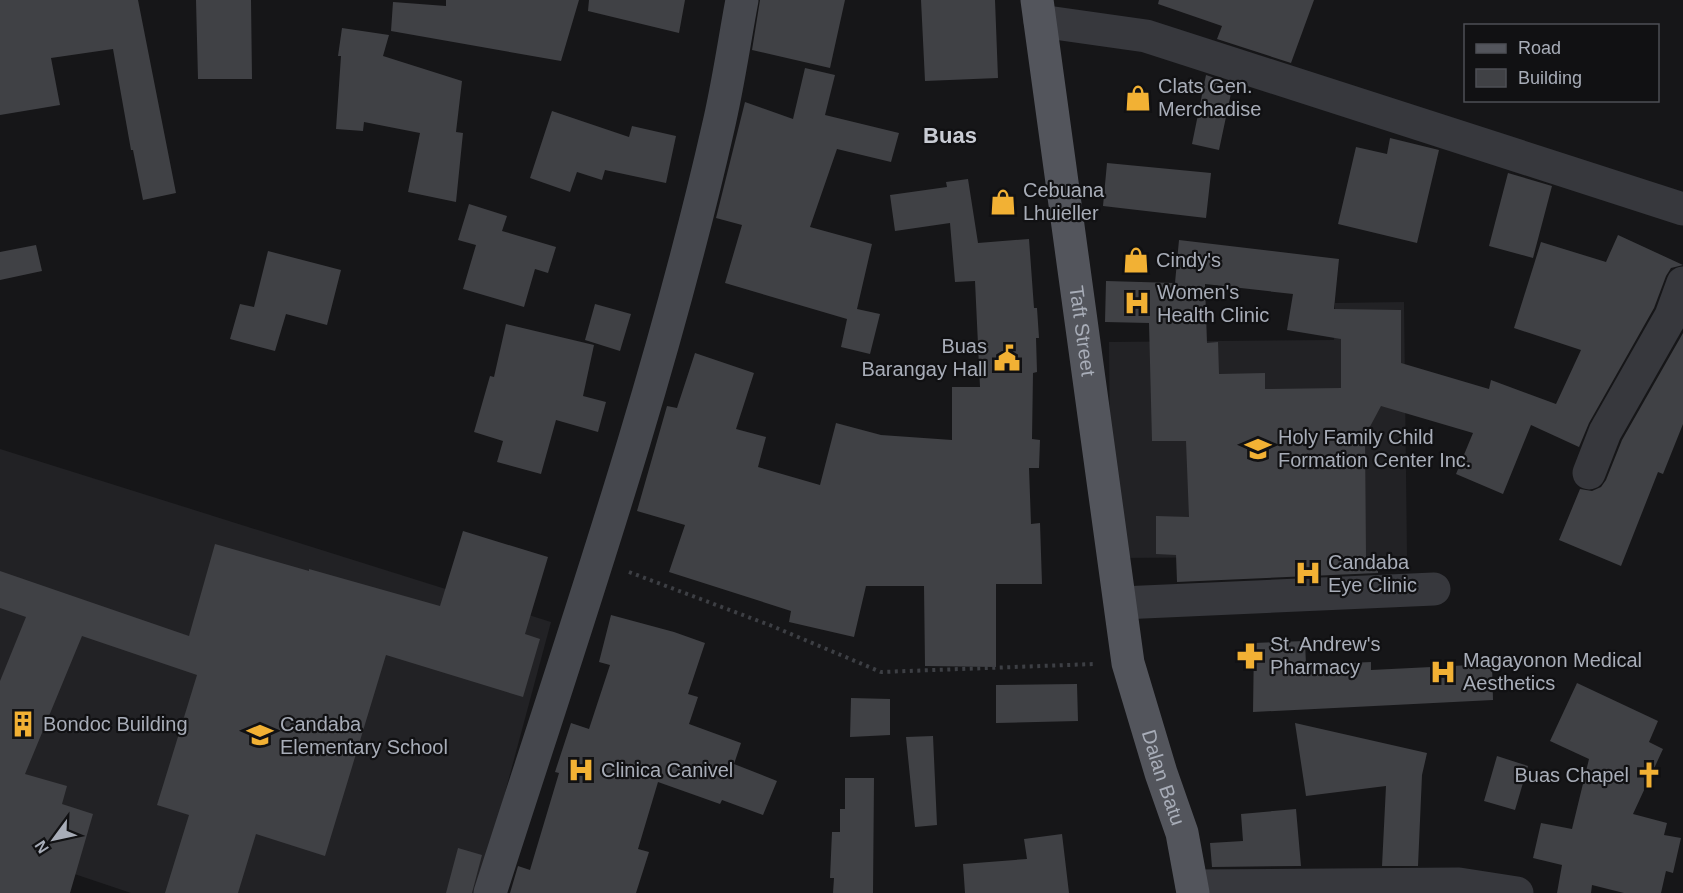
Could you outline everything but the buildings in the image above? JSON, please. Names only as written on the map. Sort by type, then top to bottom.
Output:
[{"type":"main road","name":"Taft Street","points":[[1038,10],[1128,663]]},
{"type":"main road","name":"Dalan Batu","points":[[1128,663],[1161,773],[1182,833],[1193,890]]},
{"type":"street","points":[[490,893],[597,560],[670,318],[718,127],[742,0]]},
{"type":"street","points":[[1038,10],[1146,36],[1683,209]]},
{"type":"street","points":[[1589,473],[1605,432],[1671,315],[1683,283]]},
{"type":"street","points":[[1120,603],[1434,589]]},
{"type":"street","points":[[1193,890],[1459,884],[1516,893]]},
{"type":"path","points":[[597,560],[772,626],[881,672],[1128,663]]},
{"type":"shaded area","name":"Holy Family Child Formation Center Inc.","points":[[1404,302],[1407,556],[1111,558],[1109,342],[1334,340],[1335,303]]},
{"type":"shaded area","name":"Candaba Elementary School","points":[[0,449],[551,622],[478,893],[131,893],[0,849]]},
{"type":"place","name":"Clats Gen. Merchadise","points":[[1138,98]]},
{"type":"place","name":"Cebuana Lhuieller","points":[[1003,202]]},
{"type":"place","name":"Cindy's","points":[[1136,260]]},
{"type":"place","name":"Women's Health Clinic","points":[[1137,303]]},
{"type":"place","name":"Buas Barangay Hall","points":[[1007,358]]},
{"type":"place","name":"Holy Family Child Formation Center Inc.","points":[[1258,449]]},
{"type":"place","name":"Candaba Eye Clinic","points":[[1308,573]]},
{"type":"place","name":"St. Andrew's Pharmacy","points":[[1250,656]]},
{"type":"place","name":"Magayonon Medical Aesthetics","points":[[1443,672]]},
{"type":"place","name":"Bondoc Building","points":[[23,724]]},
{"type":"place","name":"Candaba Elementary School","points":[[260,735]]},
{"type":"place","name":"Clinica Canivel","points":[[581,770]]},
{"type":"place","name":"Buas Chapel","points":[[1649,775]]},
{"type":"district","name":"Buas","points":[[950,135]]}]
